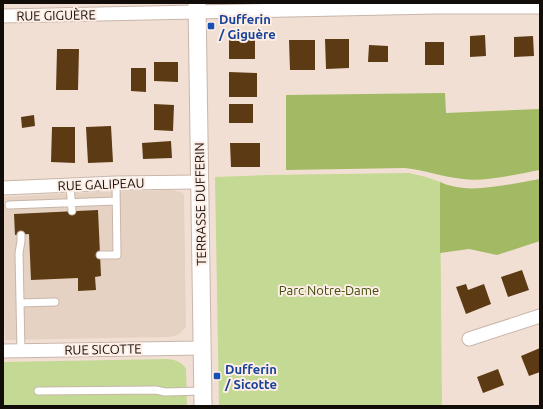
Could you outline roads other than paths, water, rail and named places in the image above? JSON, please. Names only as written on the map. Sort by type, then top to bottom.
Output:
[{"type":"street","name":"RUE GIGUÈRE","points":[[3,16],[197,8],[540,7]]},
{"type":"street","name":"TERRASSE DUFFERIN","points":[[197,8],[203,398]]},
{"type":"street","name":"RUE GALIPEAU","points":[[3,188],[116,183],[200,182]]},
{"type":"street","points":[[469,339],[540,316]]},
{"type":"street","name":"RUE SICOTTE","points":[[3,351],[202,348]]},
{"type":"lane","points":[[100,255],[117,255],[116,183]]},
{"type":"lane","points":[[70,185],[72,211]]},
{"type":"lane","points":[[9,205],[116,201]]},
{"type":"lane","points":[[21,235],[19,253],[21,351]]},
{"type":"lane","points":[[20,303],[55,302]]},
{"type":"lane","points":[[38,391],[156,390],[203,398]]},
{"type":"place","name":"Dufferin / Giguère","points":[[211,26]]},
{"type":"place","name":"Dufferin / Sicotte","points":[[217,376]]},
{"type":"park label","name":"Parc Notre-Dame","points":[[329,290]]}]
